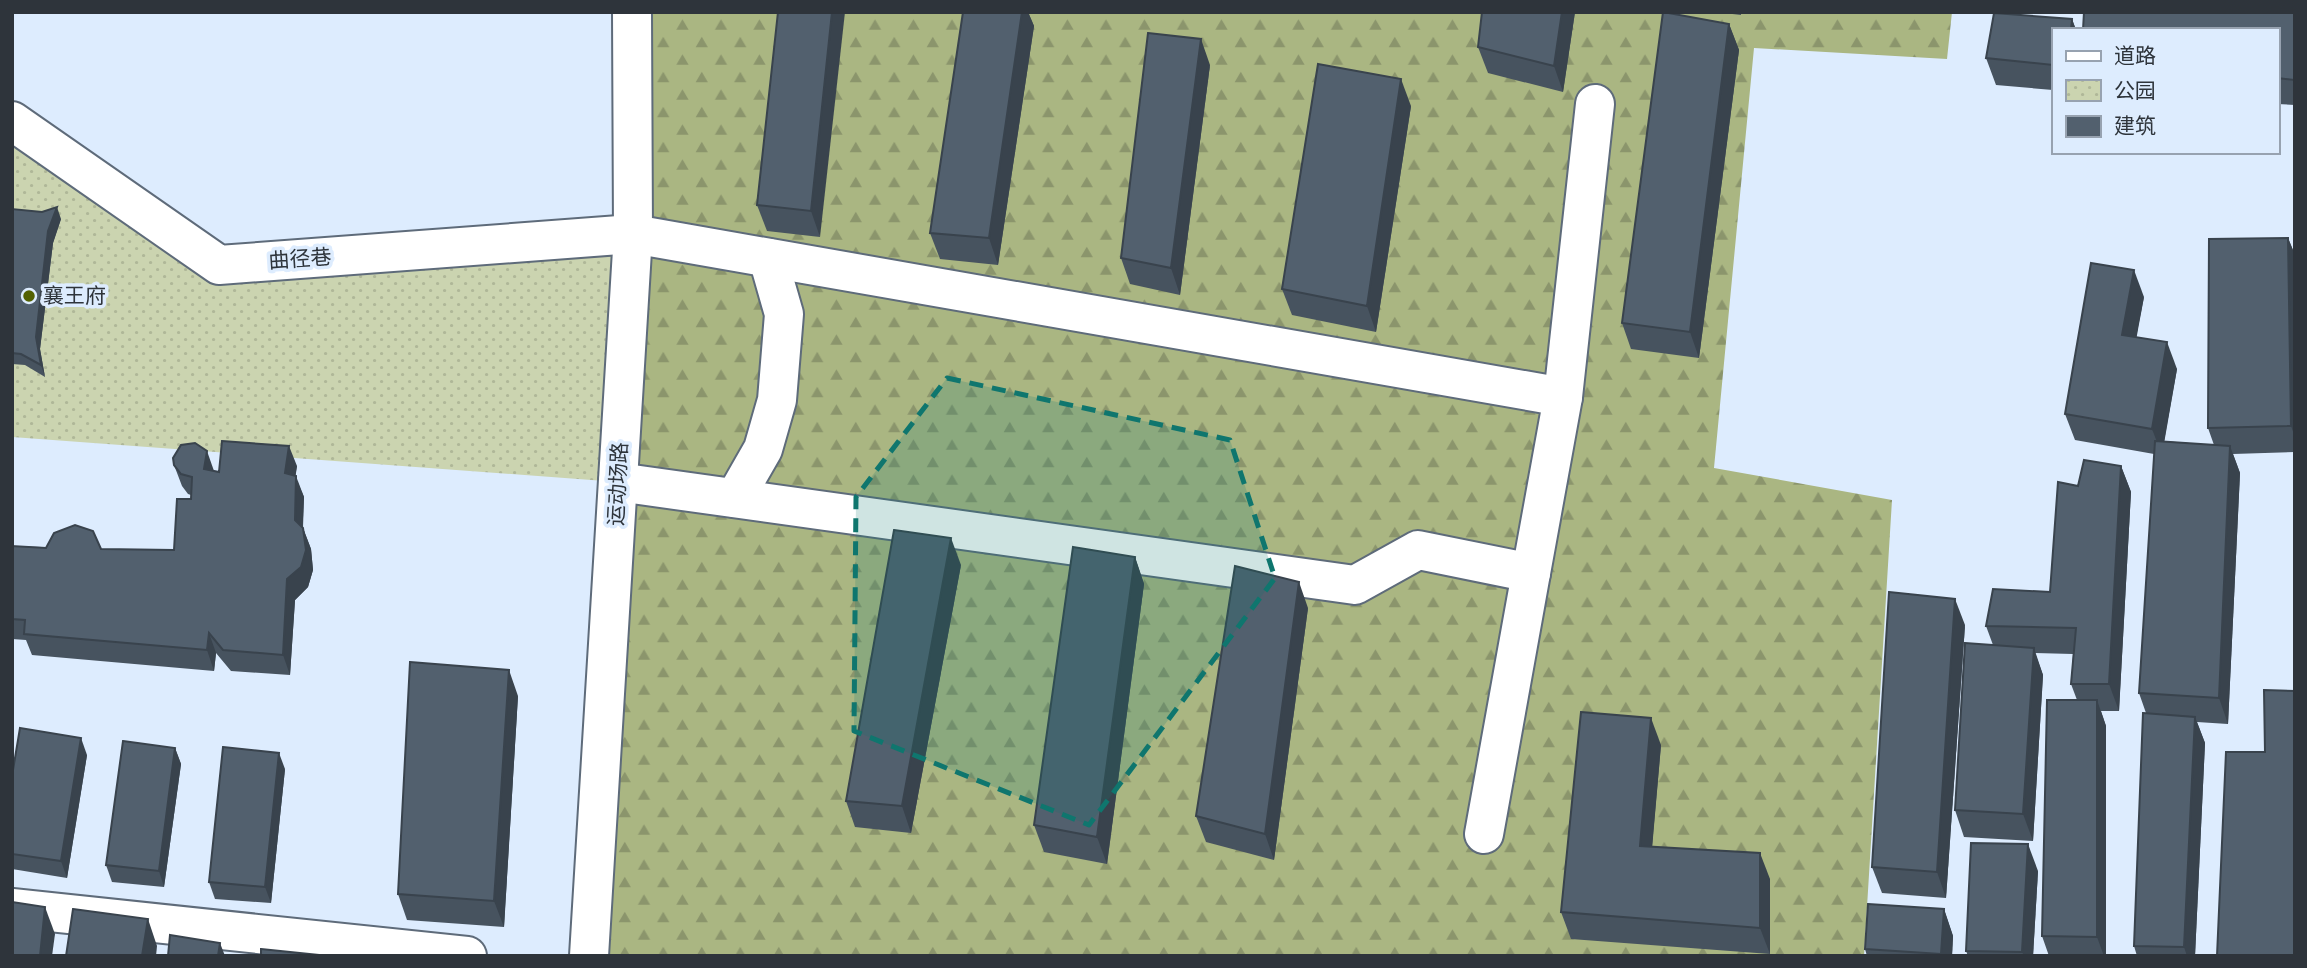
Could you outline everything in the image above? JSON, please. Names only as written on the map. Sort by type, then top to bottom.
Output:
[{"type":"street","name":"运动场路","points":[[589,956],[633,234],[632,12]]},
{"type":"street","points":[[1484,834],[1563,397],[1595,104]]},
{"type":"street","name":"曲径巷","points":[[12,121],[219,265],[633,234],[1563,397]]},
{"type":"street","points":[[735,498],[763,449],[777,400],[784,314],[768,258]]},
{"type":"street","points":[[618,482],[1355,585],[1418,550],[1531,573]]},
{"type":"street","points":[[12,908],[467,956]]},
{"type":"highlighted area","points":[[947,378],[1230,440],[1275,578],[1089,825],[854,731],[856,497]]},
{"type":"green space","points":[[632,12],[1952,12],[1947,59],[1754,48],[1714,468],[1892,500],[1864,956],[589,956]]},
{"type":"green space","points":[[12,121],[219,265],[633,234],[618,482],[12,437]]},
{"type":"building","points":[[778,12],[832,12],[811,211],[757,205]]},
{"type":"building","points":[[963,12],[1022,12],[989,238],[930,233]]},
{"type":"building","points":[[1482,12],[1562,12],[1554,66],[1478,47]]},
{"type":"building","points":[[1663,12],[1729,24],[1690,332],[1622,323]]},
{"type":"building","points":[[2084,12],[2295,12],[2294,80],[2279,78],[2279,28],[2083,28]]},
{"type":"building","points":[[1994,13],[2072,19],[2071,28],[2052,28],[2052,65],[1986,58]]},
{"type":"building","points":[[1148,33],[1201,39],[1171,268],[1121,258]]},
{"type":"building","points":[[1318,64],[1401,79],[1367,306],[1282,289]]},
{"type":"building","name":"襄王府","points":[[57,207],[48,231],[36,337],[41,365],[21,354],[12,353],[12,209],[42,212]]},
{"type":"building","points":[[2288,238],[2291,426],[2208,428],[2209,239]]},
{"type":"building","points":[[2091,263],[2134,270],[2122,335],[2167,342],[2152,429],[2065,414]]},
{"type":"building","points":[[222,441],[289,446],[285,473],[296,476],[295,520],[303,528],[306,550],[301,567],[287,579],[283,655],[223,650],[209,633],[207,650],[24,634],[25,620],[12,619],[12,546],[46,548],[54,533],[75,525],[93,531],[101,549],[174,550],[177,499],[191,499],[192,477],[181,474],[174,465],[173,458],[181,445],[195,443],[207,451],[204,469],[219,472]]},
{"type":"building","points":[[2155,441],[2230,446],[2219,698],[2139,693]]},
{"type":"building","points":[[2084,460],[2121,466],[2109,684],[2071,684],[2076,628],[1986,626],[1993,589],[2050,592],[2058,482],[2078,486]]},
{"type":"building","points":[[894,530],[951,538],[902,806],[846,801]]},
{"type":"building","points":[[1073,547],[1135,557],[1097,837],[1034,825]]},
{"type":"building","points":[[1235,566],[1299,582],[1265,834],[1196,816]]},
{"type":"building","points":[[1889,592],[1955,599],[1937,872],[1872,867]]},
{"type":"building","points":[[1965,643],[2034,648],[2023,814],[1955,810]]},
{"type":"building","points":[[410,662],[509,670],[494,901],[398,894]]},
{"type":"building","points":[[2264,690],[2295,691],[2295,956],[2217,956],[2226,752],[2265,752]]},
{"type":"building","points":[[2047,700],[2097,700],[2097,937],[2042,936]]},
{"type":"building","points":[[1581,712],[1651,718],[1640,846],[1760,853],[1760,928],[1561,912]]},
{"type":"building","points":[[2143,713],[2195,717],[2184,947],[2134,946]]},
{"type":"building","points":[[20,728],[81,738],[61,861],[12,854],[12,776]]},
{"type":"building","points":[[123,741],[175,748],[159,871],[106,865]]},
{"type":"building","points":[[223,747],[279,753],[265,887],[209,882]]},
{"type":"building","points":[[1971,843],[2028,844],[2022,952],[1966,951]]},
{"type":"building","points":[[12,902],[45,907],[40,956],[12,956]]},
{"type":"building","points":[[1868,904],[1944,909],[1941,954],[1865,949]]},
{"type":"building","points":[[73,909],[148,919],[142,956],[66,956]]},
{"type":"building","points":[[170,935],[220,943],[218,956],[168,956]]},
{"type":"building","points":[[261,949],[329,956],[261,956]]},
{"type":"place","name":"襄王府","points":[[29,296]]}]
